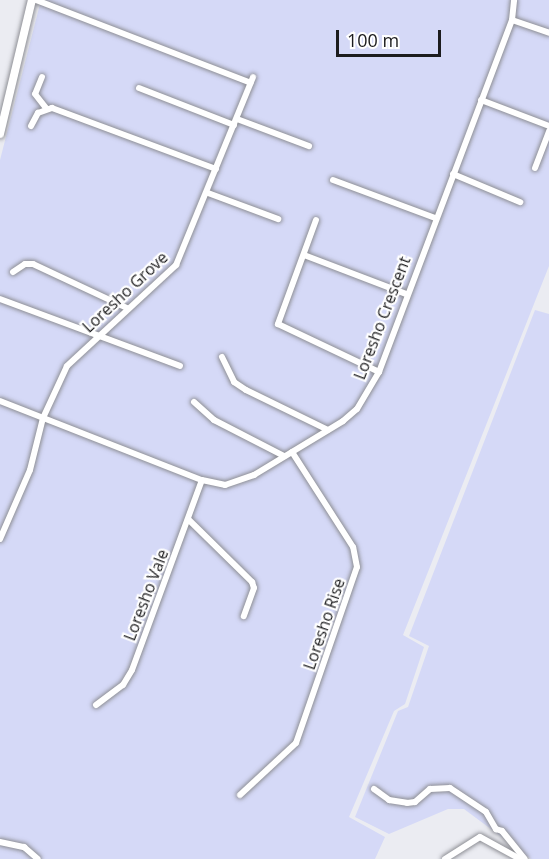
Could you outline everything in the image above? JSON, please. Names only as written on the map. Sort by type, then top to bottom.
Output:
[{"type":"main road","points":[[0,134],[34,0]]},
{"type":"street","name":"Loresho Grove","points":[[0,539],[30,470],[43,418],[72,358],[99,337],[127,308],[176,265],[208,193],[252,80],[34,0]]},
{"type":"street","name":"Loresho Crescent","points":[[0,401],[202,480],[225,485],[235,483],[292,452],[357,409],[379,372],[406,294],[512,20],[514,0]]},
{"type":"street","points":[[512,20],[549,33]]},
{"type":"street","points":[[42,76],[35,94],[46,108],[216,169]]},
{"type":"street","points":[[139,88],[309,146]]},
{"type":"street","points":[[481,100],[549,126]]},
{"type":"street","points":[[31,126],[38,113],[46,108]]},
{"type":"street","points":[[535,168],[549,131]]},
{"type":"street","points":[[453,174],[520,202]]},
{"type":"street","points":[[333,180],[435,218]]},
{"type":"street","points":[[208,193],[278,219]]},
{"type":"street","points":[[316,220],[278,324],[379,372]]},
{"type":"street","points":[[304,255],[406,294]]},
{"type":"street","points":[[13,272],[25,264],[33,264],[127,308]]},
{"type":"street","points":[[0,299],[180,366]]},
{"type":"street","points":[[222,357],[234,382],[328,430]]},
{"type":"street","points":[[194,402],[214,420],[284,456]]},
{"type":"street","name":"Loresho Rise","points":[[240,795],[296,744],[357,567],[353,547],[292,452]]},
{"type":"street","name":"Loresho Vale","points":[[96,705],[127,680],[202,480]]},
{"type":"street","points":[[188,519],[252,582],[254,588],[244,616]]},
{"type":"street","points":[[374,789],[389,800],[407,803],[416,802],[430,789],[450,788],[486,812],[496,829],[502,831],[525,859]]},
{"type":"street","points":[[445,859],[480,837],[520,859]]},
{"type":"street","points":[[0,842],[24,847],[38,859]]},
{"type":"shaded area","points":[[41,0],[549,0],[549,266],[403,635],[424,647],[405,704],[394,711],[349,817],[385,837],[375,859],[0,859],[0,160]]},
{"type":"shaded area","points":[[535,310],[549,314],[549,859],[531,859],[464,809],[448,809],[389,834],[355,817],[398,711],[408,707],[429,646],[409,636]]}]
